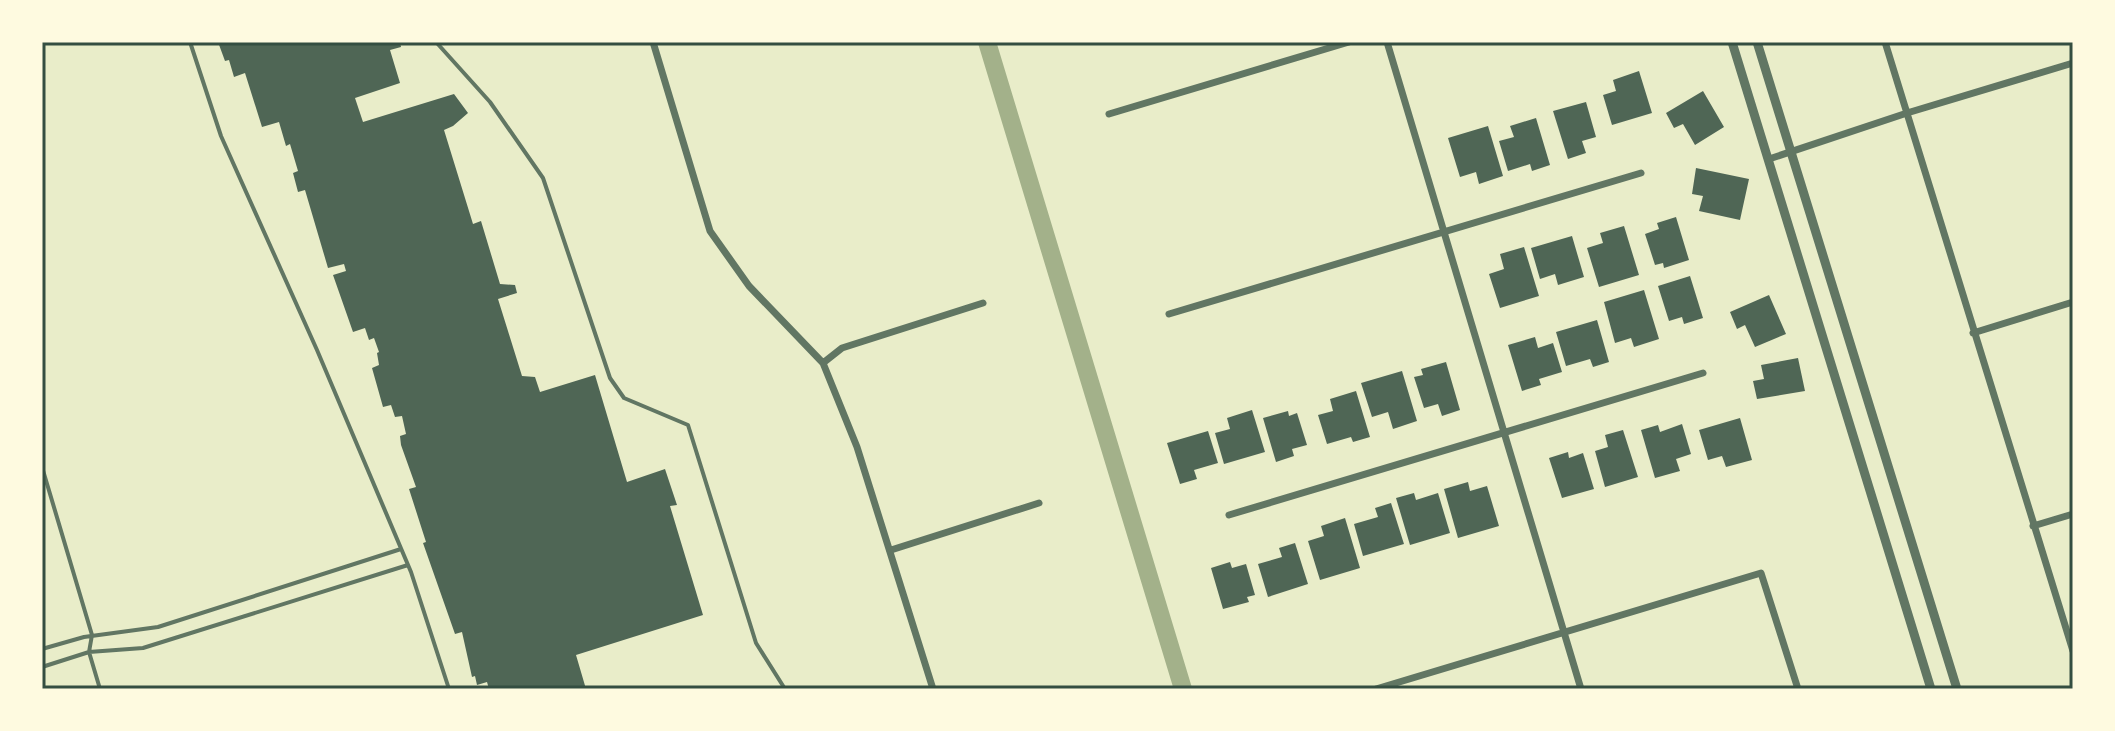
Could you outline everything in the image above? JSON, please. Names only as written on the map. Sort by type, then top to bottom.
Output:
[{"type":"street","points":[[653,42],[710,231],[749,286],[823,363],[857,447],[933,689]]},
{"type":"street","points":[[1109,114],[1349,42]]},
{"type":"street","points":[[1387,42],[1581,689]]},
{"type":"street","points":[[1732,42],[1931,689]]},
{"type":"street","points":[[1757,42],[1957,689]]},
{"type":"street","points":[[1885,42],[2073,651]]},
{"type":"street","points":[[1769,159],[2073,63]]},
{"type":"street","points":[[1169,314],[1641,173]]},
{"type":"street","points":[[1973,333],[2073,302]]},
{"type":"street","points":[[823,363],[842,348],[983,303]]},
{"type":"street","points":[[1229,515],[1703,373]]},
{"type":"street","points":[[891,550],[1039,503]]},
{"type":"street","points":[[2033,526],[2073,514]]},
{"type":"street","points":[[1376,689],[1761,573],[1798,689]]},
{"type":"lane","points":[[190,42],[221,136],[312,338],[408,565],[449,689]]},
{"type":"lane","points":[[436,42],[490,102],[543,178],[610,378],[624,398],[688,425],[756,643],[785,689]]},
{"type":"lane","points":[[42,467],[92,635],[89,652],[100,689]]},
{"type":"lane","points":[[42,496],[50,494]]},
{"type":"lane","points":[[42,649],[92,635],[158,627],[401,549]]},
{"type":"lane","points":[[42,667],[89,652],[143,648],[408,565]]},
{"type":"building","points":[[218,42],[400,42],[401,47],[390,50],[400,83],[355,98],[363,122],[454,94],[468,113],[444,130],[473,224],[481,221],[500,284],[515,285],[517,293],[498,299],[522,376],[535,377],[540,392],[595,375],[627,482],[665,469],[677,505],[670,506],[703,615],[576,655],[586,689],[489,689],[487,682],[477,685],[475,676],[472,677],[462,632],[455,634],[423,543],[426,542],[409,489],[416,487],[401,445],[400,436],[406,434],[402,416],[395,417],[391,405],[383,407],[372,368],[379,365],[374,338],[369,340],[365,328],[353,332],[333,275],[346,271],[344,264],[328,268],[305,190],[298,192],[293,173],[298,171],[279,122],[262,127],[245,73],[234,77],[229,60],[225,61]]},
{"type":"building","points":[[1639,71],[1652,113],[1612,125],[1603,95],[1616,91],[1613,80]]},
{"type":"building","points":[[1703,91],[1724,127],[1695,145],[1683,124],[1674,128],[1666,113]]},
{"type":"building","points":[[1586,102],[1596,137],[1582,141],[1586,153],[1568,159],[1553,111]]},
{"type":"building","points":[[1536,118],[1550,165],[1532,171],[1530,164],[1508,171],[1499,141],[1514,137],[1510,126]]},
{"type":"building","points":[[1488,126],[1503,176],[1479,184],[1476,172],[1460,177],[1448,138]]},
{"type":"building","points":[[1696,168],[1749,179],[1740,220],[1699,211],[1703,196],[1692,194]]},
{"type":"building","points":[[1676,217],[1689,260],[1664,268],[1663,263],[1655,265],[1645,234],[1659,229],[1657,223]]},
{"type":"building","points":[[1624,226],[1639,275],[1599,287],[1587,248],[1603,243],[1600,233]]},
{"type":"building","points":[[1572,236],[1584,277],[1558,285],[1555,274],[1540,279],[1531,248]]},
{"type":"building","points":[[1524,247],[1539,296],[1500,308],[1489,274],[1504,269],[1500,254]]},
{"type":"building","points":[[1690,276],[1703,318],[1684,324],[1682,317],[1669,321],[1658,286]]},
{"type":"building","points":[[1644,290],[1659,339],[1634,347],[1631,338],[1615,343],[1604,302]]},
{"type":"building","points":[[1769,295],[1786,334],[1755,347],[1745,325],[1737,329],[1730,312]]},
{"type":"building","points":[[1597,320],[1609,362],[1593,367],[1590,359],[1566,366],[1556,332]]},
{"type":"building","points":[[1535,337],[1538,348],[1553,343],[1562,372],[1539,379],[1541,385],[1522,391],[1508,345]]},
{"type":"building","points":[[1798,358],[1805,391],[1757,399],[1753,381],[1764,379],[1761,365]]},
{"type":"building","points":[[1446,362],[1460,410],[1442,416],[1438,404],[1424,408],[1414,377],[1423,375],[1421,369]]},
{"type":"building","points":[[1402,371],[1417,421],[1393,429],[1388,412],[1372,417],[1361,383]]},
{"type":"building","points":[[1356,391],[1370,437],[1353,442],[1351,437],[1327,444],[1318,415],[1333,411],[1330,399]]},
{"type":"building","points":[[1252,410],[1265,452],[1224,464],[1215,433],[1230,429],[1227,418]]},
{"type":"building","points":[[1288,411],[1289,416],[1297,413],[1307,445],[1292,449],[1294,456],[1276,462],[1263,418]]},
{"type":"building","points":[[1740,418],[1752,460],[1726,467],[1722,456],[1708,460],[1699,430]]},
{"type":"building","points":[[1682,424],[1691,454],[1676,459],[1680,471],[1655,478],[1641,430],[1658,425],[1660,432]]},
{"type":"building","points":[[1623,430],[1638,477],[1605,487],[1595,451],[1608,447],[1605,435]]},
{"type":"building","points":[[1208,431],[1218,463],[1194,470],[1197,479],[1180,484],[1167,443]]},
{"type":"building","points":[[1568,452],[1569,458],[1583,453],[1594,489],[1562,498],[1549,458]]},
{"type":"building","points":[[1468,482],[1470,491],[1487,486],[1499,526],[1458,538],[1444,489]]},
{"type":"building","points":[[1414,493],[1416,500],[1438,493],[1450,533],[1410,545],[1396,498]]},
{"type":"building","points":[[1391,503],[1404,544],[1363,556],[1354,524],[1378,517],[1375,508]]},
{"type":"building","points":[[1345,518],[1360,568],[1320,580],[1308,541],[1324,536],[1321,526]]},
{"type":"building","points":[[1295,543],[1308,584],[1268,597],[1258,564],[1282,557],[1279,548]]},
{"type":"building","points":[[1230,562],[1232,568],[1246,564],[1255,595],[1247,597],[1249,602],[1223,609],[1211,568]]},
{"type":"waterway","points":[[987,42],[1183,689]]}]
